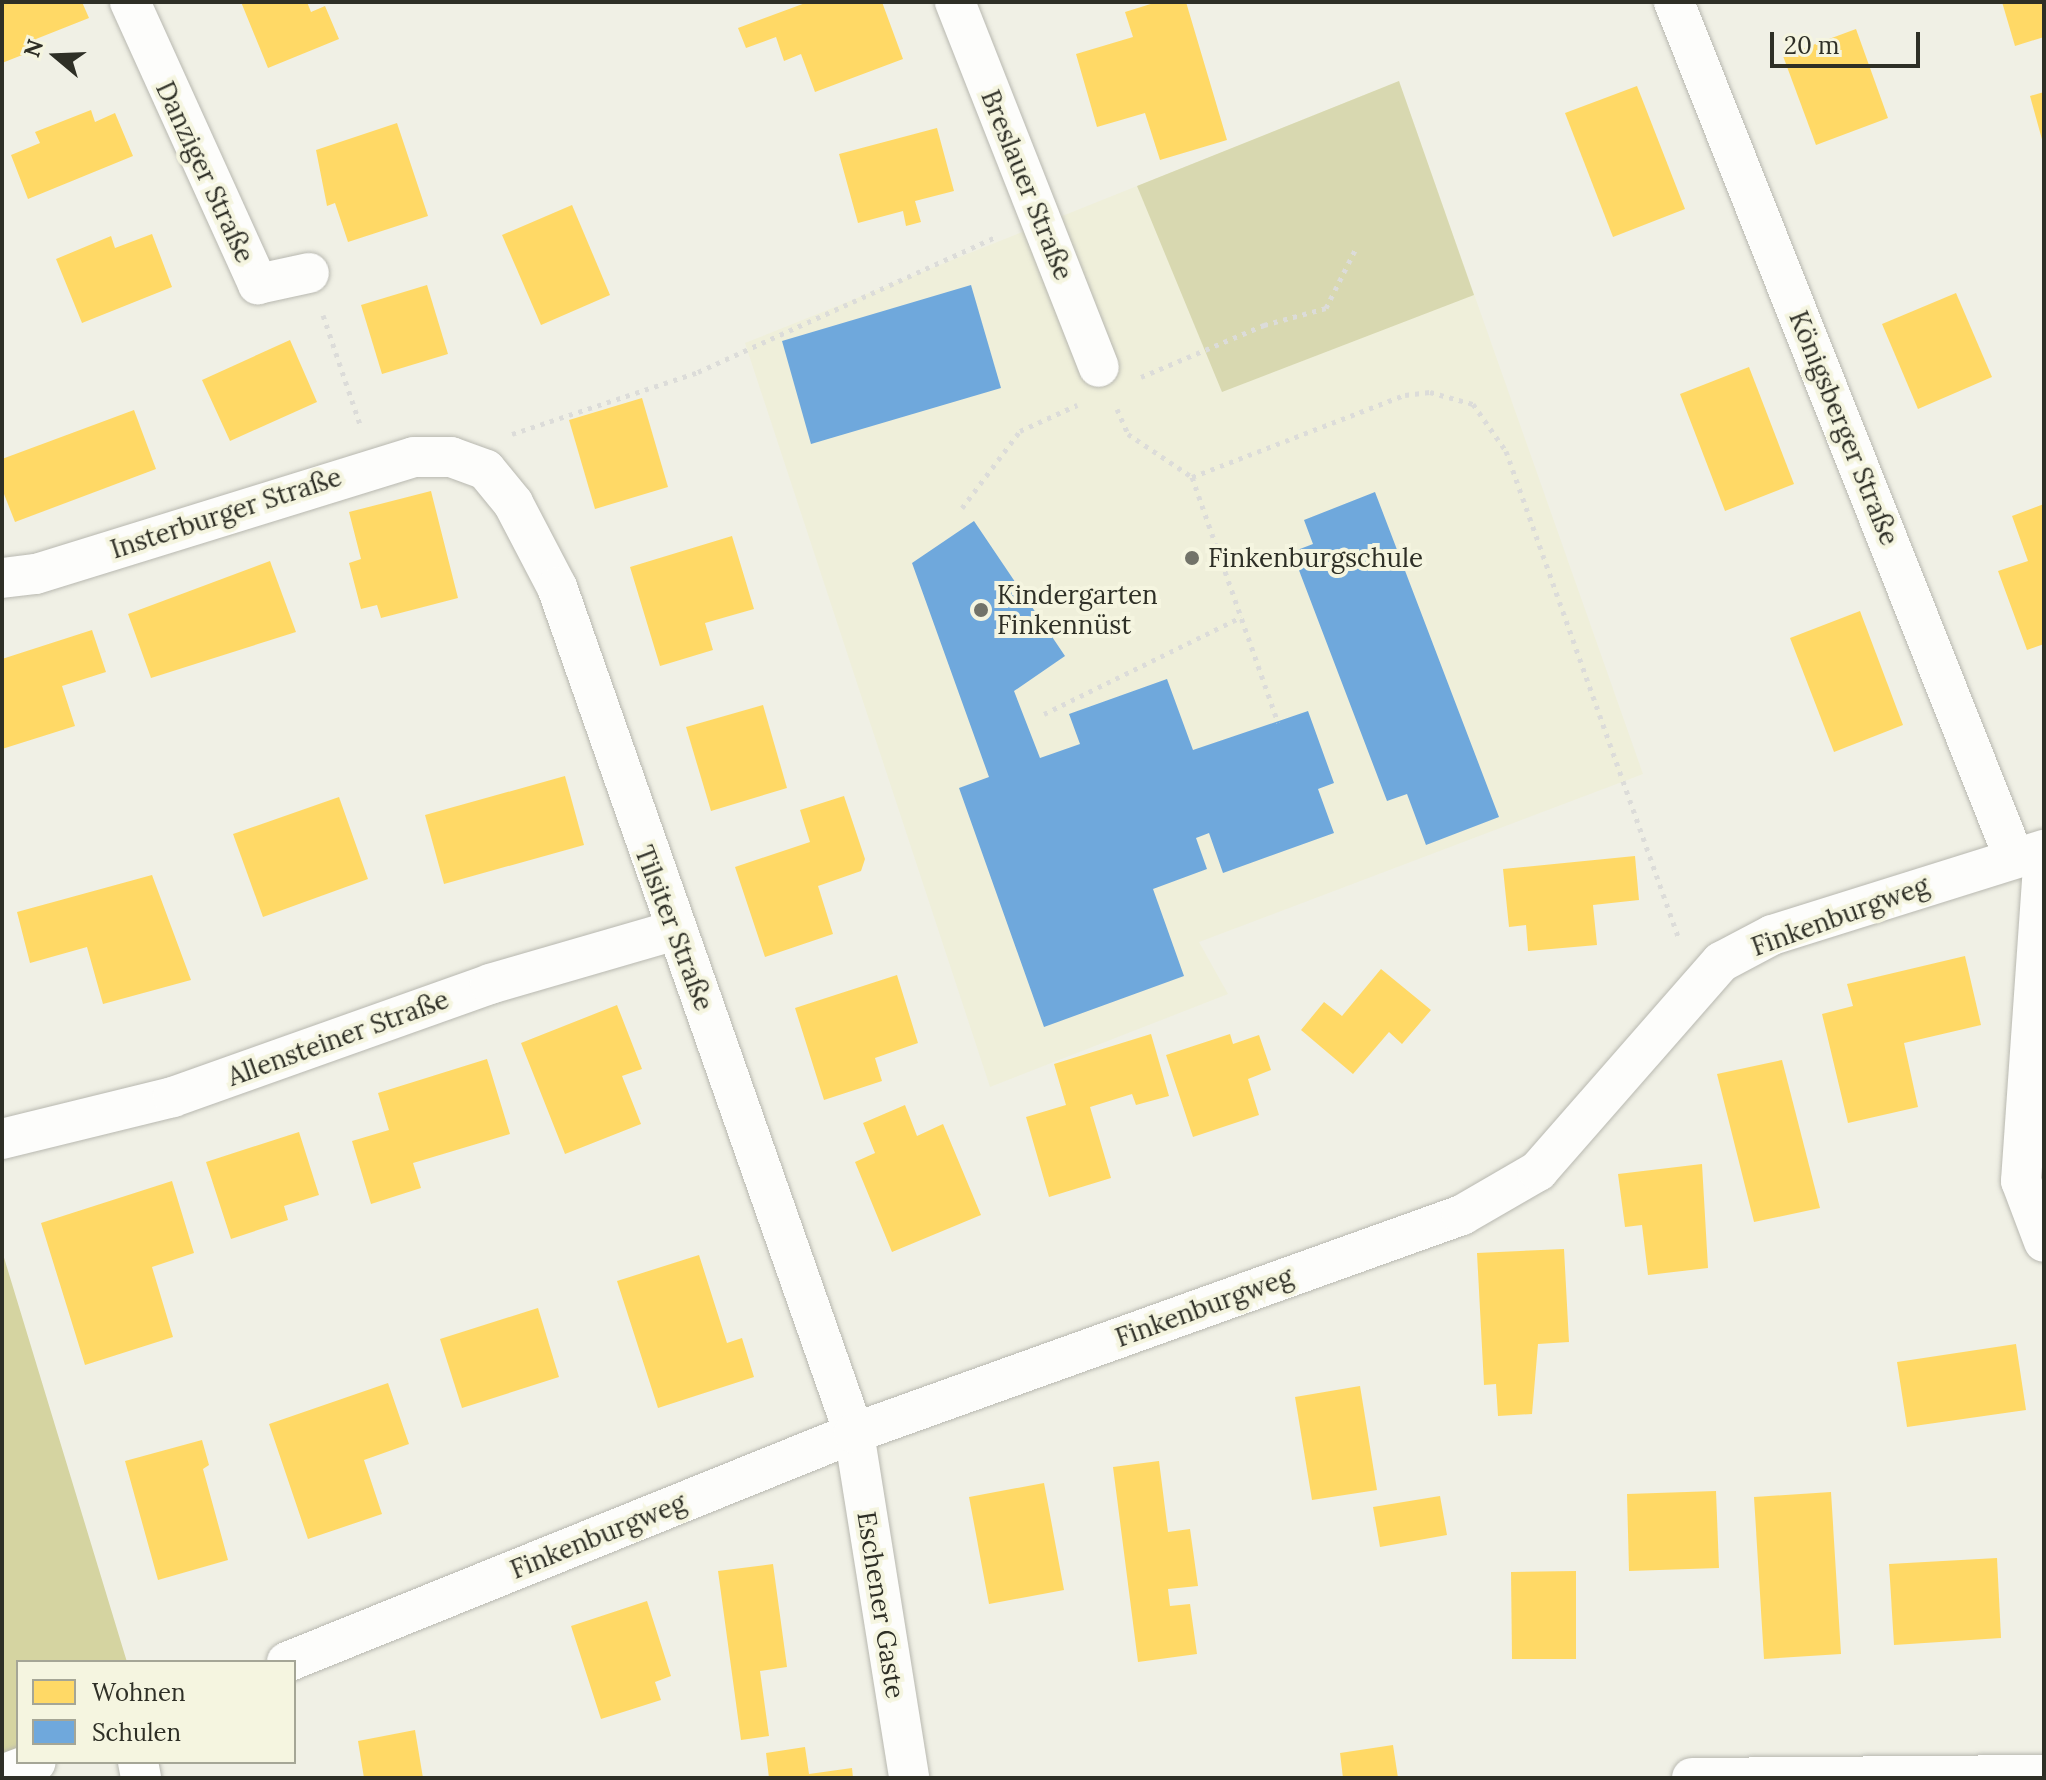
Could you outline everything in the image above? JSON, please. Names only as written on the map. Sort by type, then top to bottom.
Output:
[{"type":"street","name":"Danziger Straße","points":[[130,2],[258,284],[309,273]]},
{"type":"street","name":"Breslauer Straße","points":[[955,2],[1104,379]]},
{"type":"street","name":"Königsberger Straße","points":[[1674,2],[2034,852]]},
{"type":"street","name":"Insterburger Straße","points":[[2,578],[36,574],[374,465],[451,457]]},
{"type":"street","name":"Tilsiter Straße","points":[[451,457],[486,470],[504,492],[557,587],[673,931],[854,1433]]},
{"type":"street","name":"Finkenburgweg","points":[[292,1660],[854,1433],[1496,1199],[1538,1171],[1695,985],[1721,962],[1772,935],[2034,852]]},
{"type":"street","points":[[2034,852],[2021,1181],[2044,1242]]},
{"type":"street","name":"Allensteiner Straße","points":[[2,1139],[173,1097],[490,984],[673,931]]},
{"type":"street","name":"Eschener Gaste","points":[[854,1433],[909,1778]]},
{"type":"street","points":[[2,1775],[31,1764]]},
{"type":"street","points":[[1692,1778],[2044,1775]]},
{"type":"path","points":[[451,457],[698,372],[1040,217]]},
{"type":"path","points":[[962,508],[1020,431],[1104,379],[1264,325],[1326,308],[1357,246]]},
{"type":"path","points":[[309,273],[374,465]]},
{"type":"path","points":[[1104,379],[1128,434],[1192,477],[1278,722]]},
{"type":"path","points":[[1192,477],[1405,395],[1452,396],[1491,422],[1695,985]]},
{"type":"path","points":[[1044,714],[1241,617]]},
{"type":"shaded area","name":"Finkenburgschule","points":[[1399,81],[1643,774],[1199,942],[1228,994],[990,1087],[745,343]]},
{"type":"green space","points":[[1399,81],[1474,295],[1222,392],[1137,186]]},
{"type":"green space","points":[[2,1251],[126,1660],[16,1660],[16,1754],[2,1758]]},
{"type":"building: Wohnen","points":[[2,2],[82,2],[89,18],[36,39],[40,48],[2,63]]},
{"type":"building: Wohnen","points":[[241,2],[307,2],[311,12],[325,6],[339,39],[268,68]]},
{"type":"building: Wohnen","points":[[808,2],[882,2],[903,59],[815,92],[801,54],[784,61],[776,37],[746,48],[738,28]]},
{"type":"building: Wohnen","points":[[1157,2],[1186,2],[1227,140],[1160,160],[1145,113],[1097,127],[1076,54],[1133,37],[1125,12]]},
{"type":"building: Wohnen","points":[[2002,2],[2044,2],[2044,37],[2015,46]]},
{"type":"building: Wohnen","points":[[1856,29],[1888,118],[1816,145],[1783,56]]},
{"type":"building: Wohnen","points":[[1637,86],[1685,209],[1613,237],[1565,113]]},
{"type":"building: Wohnen","points":[[2044,92],[2044,143],[2043,143],[2030,96]]},
{"type":"building: Wohnen","points":[[91,110],[95,122],[115,113],[133,156],[28,199],[11,155],[40,143],[35,132]]},
{"type":"building: Wohnen","points":[[397,123],[428,216],[348,242],[335,203],[327,206],[316,150]]},
{"type":"building: Wohnen","points":[[937,128],[954,191],[915,201],[921,222],[906,226],[903,211],[858,223],[839,154]]},
{"type":"building: Wohnen","points":[[572,205],[610,295],[541,325],[502,235]]},
{"type":"building: Wohnen","points":[[152,234],[172,287],[82,323],[56,259],[111,236],[115,248]]},
{"type":"building: Wohnen","points":[[427,285],[448,354],[382,374],[361,305]]},
{"type":"building: Wohnen","points":[[1956,293],[1992,377],[1918,409],[1882,324]]},
{"type":"building: Wohnen","points":[[290,340],[317,402],[230,441],[202,380]]},
{"type":"building: Wohnen","points":[[1749,367],[1794,484],[1725,511],[1680,394]]},
{"type":"building: Wohnen","points":[[642,398],[668,487],[595,509],[569,420]]},
{"type":"building: Wohnen","points":[[134,410],[156,469],[15,522],[2,489],[2,459]]},
{"type":"building: Wohnen","points":[[431,491],[458,598],[381,618],[377,605],[361,609],[349,563],[361,559],[349,512]]},
{"type":"building: Wohnen","points":[[2044,504],[2044,644],[2027,650],[1998,571],[2028,561],[2012,516]]},
{"type":"building: Wohnen","points":[[732,536],[754,609],[705,623],[713,650],[660,666],[630,567]]},
{"type":"building: Wohnen","points":[[270,561],[296,632],[151,678],[128,614]]},
{"type":"building: Wohnen","points":[[1860,611],[1903,725],[1834,752],[1790,638]]},
{"type":"building: Wohnen","points":[[92,630],[106,672],[62,686],[75,726],[2,749],[2,659]]},
{"type":"building: Wohnen","points":[[763,705],[787,788],[711,811],[686,727]]},
{"type":"building: Wohnen","points":[[565,776],[584,845],[444,884],[425,815]]},
{"type":"building: Wohnen","points":[[844,796],[865,859],[861,871],[818,886],[833,934],[765,957],[735,867],[810,842],[800,810]]},
{"type":"building: Wohnen","points":[[339,797],[368,879],[263,917],[233,834]]},
{"type":"building: Wohnen","points":[[1635,856],[1639,900],[1593,905],[1597,945],[1528,951],[1526,925],[1509,927],[1503,869]]},
{"type":"building: Wohnen","points":[[152,875],[191,980],[103,1004],[87,947],[30,963],[17,912]]},
{"type":"building: Wohnen","points":[[1965,956],[1981,1025],[1904,1043],[1918,1107],[1848,1123],[1822,1014],[1853,1006],[1847,984]]},
{"type":"building: Wohnen","points":[[1381,969],[1431,1010],[1402,1044],[1389,1032],[1353,1074],[1301,1030],[1324,1002],[1342,1016]]},
{"type":"building: Wohnen","points":[[897,975],[918,1043],[875,1058],[882,1081],[824,1100],[795,1008]]},
{"type":"building: Wohnen","points":[[617,1005],[642,1069],[622,1076],[641,1124],[565,1154],[521,1043]]},
{"type":"building: Wohnen","points":[[1151,1034],[1169,1096],[1136,1105],[1132,1094],[1090,1107],[1111,1178],[1049,1197],[1026,1117],[1066,1105],[1054,1064]]},
{"type":"building: Wohnen","points":[[1230,1034],[1233,1044],[1259,1035],[1271,1070],[1248,1079],[1259,1115],[1193,1137],[1166,1055]]},
{"type":"building: Wohnen","points":[[487,1059],[510,1134],[413,1163],[421,1188],[371,1204],[352,1141],[389,1130],[378,1093]]},
{"type":"building: Wohnen","points":[[1782,1060],[1820,1208],[1754,1222],[1717,1074]]},
{"type":"building: Wohnen","points":[[905,1105],[917,1136],[943,1124],[981,1215],[892,1252],[855,1162],[875,1153],[863,1123]]},
{"type":"building: Wohnen","points":[[299,1132],[319,1195],[284,1206],[288,1220],[231,1239],[206,1162]]},
{"type":"building: Wohnen","points":[[1702,1164],[1708,1268],[1648,1275],[1642,1225],[1625,1227],[1618,1174]]},
{"type":"building: Wohnen","points":[[172,1181],[194,1253],[152,1267],[173,1337],[85,1365],[41,1223]]},
{"type":"building: Wohnen","points":[[1564,1249],[1569,1342],[1538,1344],[1532,1414],[1498,1416],[1496,1384],[1484,1385],[1477,1253]]},
{"type":"building: Wohnen","points":[[699,1255],[727,1343],[742,1338],[754,1377],[658,1408],[617,1281]]},
{"type":"building: Wohnen","points":[[538,1308],[559,1377],[462,1408],[440,1339]]},
{"type":"building: Wohnen","points":[[2016,1344],[2026,1410],[1907,1427],[1897,1362]]},
{"type":"building: Wohnen","points":[[388,1383],[409,1444],[364,1460],[382,1514],[308,1539],[269,1424]]},
{"type":"building: Wohnen","points":[[1360,1386],[1377,1490],[1312,1500],[1295,1397]]},
{"type":"building: Wohnen","points":[[202,1440],[209,1465],[203,1469],[228,1560],[158,1580],[125,1461]]},
{"type":"building: Wohnen","points":[[1159,1461],[1168,1532],[1190,1529],[1198,1586],[1168,1589],[1170,1606],[1190,1604],[1197,1654],[1138,1662],[1113,1467]]},
{"type":"building: Wohnen","points":[[1044,1483],[1064,1590],[989,1604],[969,1497]]},
{"type":"building: Wohnen","points":[[1716,1491],[1719,1568],[1629,1571],[1627,1494]]},
{"type":"building: Wohnen","points":[[1831,1492],[1841,1654],[1764,1659],[1754,1497]]},
{"type":"building: Wohnen","points":[[1440,1496],[1447,1535],[1380,1547],[1373,1507]]},
{"type":"building: Wohnen","points":[[1997,1558],[2001,1638],[1894,1645],[1889,1564]]},
{"type":"building: Wohnen","points":[[773,1564],[787,1667],[760,1671],[769,1736],[741,1740],[718,1571]]},
{"type":"building: Wohnen","points":[[1576,1571],[1576,1659],[1512,1659],[1511,1572]]},
{"type":"building: Wohnen","points":[[647,1601],[671,1676],[655,1682],[661,1700],[601,1719],[571,1626]]},
{"type":"building: Wohnen","points":[[415,1730],[423,1778],[364,1778],[358,1741]]},
{"type":"building: Wohnen","points":[[1393,1745],[1398,1778],[1343,1778],[1340,1753]]},
{"type":"building: Wohnen","points":[[805,1747],[809,1774],[852,1768],[853,1778],[769,1778],[766,1753]]},
{"type":"building: Schulen","points":[[971,285],[1001,388],[811,444],[782,341]]},
{"type":"building: Schulen","points":[[1375,492],[1499,817],[1426,845],[1407,794],[1387,801],[1292,552],[1313,544],[1304,520]]},
{"type":"building: Schulen","points":[[974,521],[1065,656],[1014,691],[1040,758],[1080,744],[1069,714],[1167,679],[1193,750],[1308,711],[1334,783],[1318,789],[1334,833],[1223,873],[1209,833],[1196,838],[1207,869],[1153,889],[1184,976],[1044,1027],[959,788],[989,777],[912,563]]},
{"type":"place","name":"Finkenburgschule","points":[[1192,558]]},
{"type":"place","name":"Kindergarten Finkennüst","points":[[981,610]]}]
